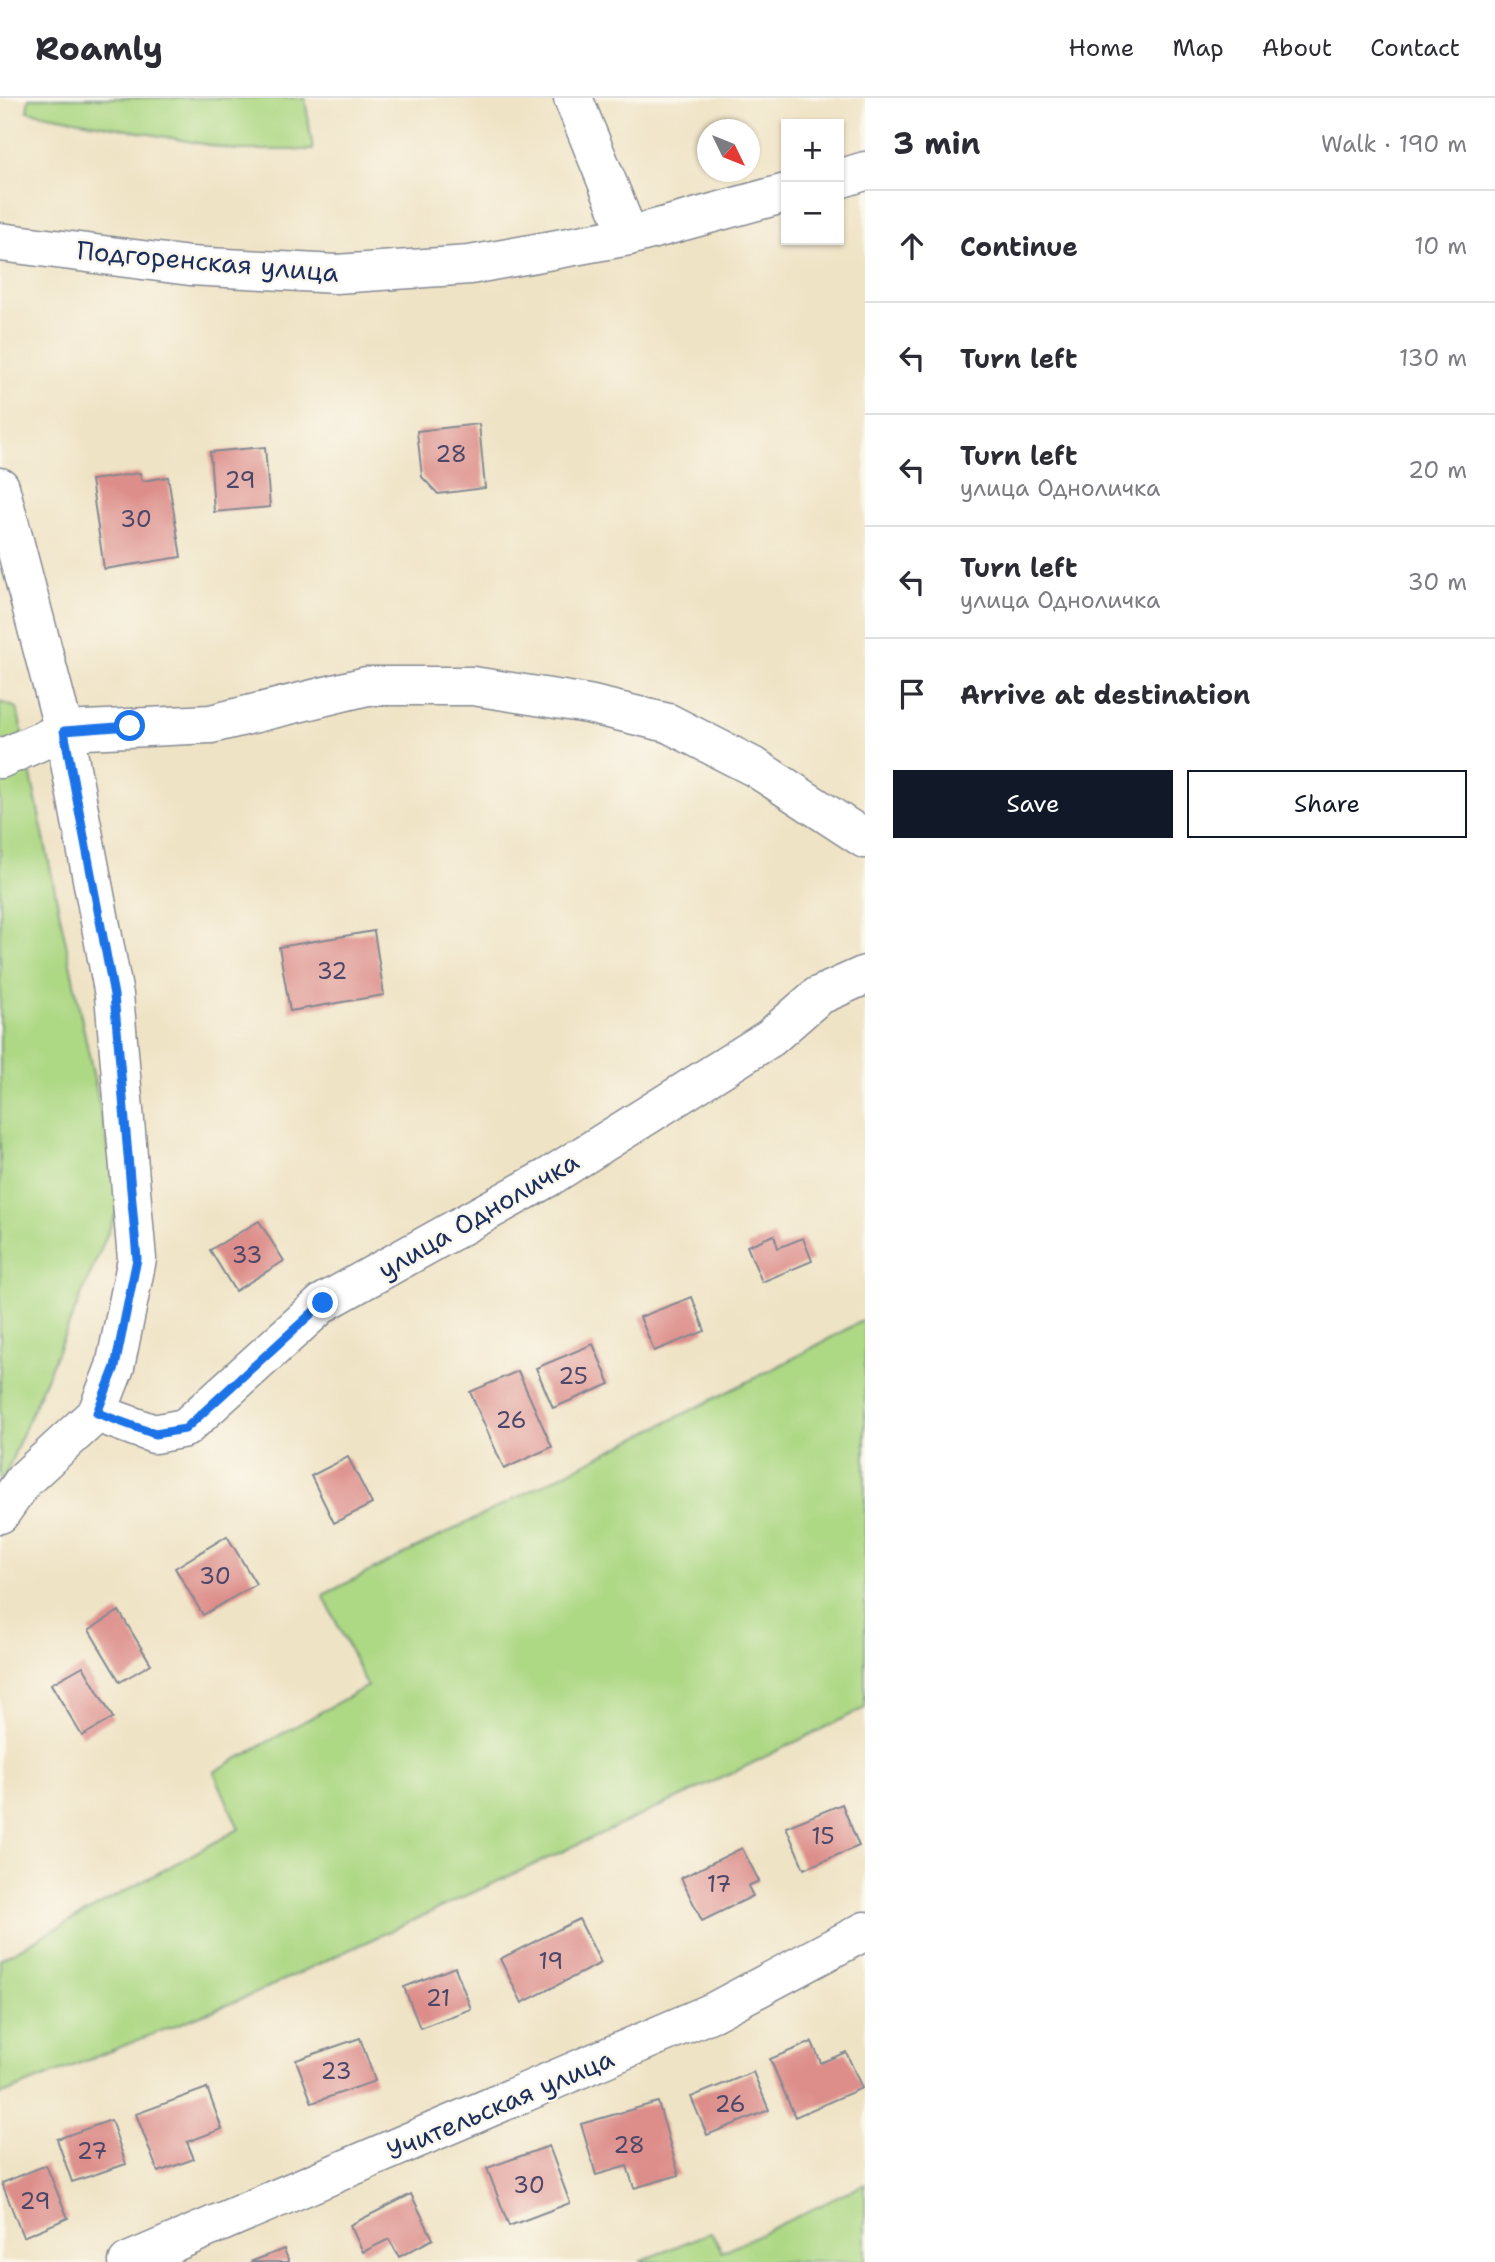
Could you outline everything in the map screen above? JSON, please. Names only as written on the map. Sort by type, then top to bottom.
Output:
[{"type":"street","points":[[573,98],[629,236]]},
{"type":"street","points":[[844,177],[865,171]]},
{"type":"street","name":"Подгоренская улица","points":[[0,242],[190,266],[336,274],[470,265],[629,236],[781,194]]},
{"type":"street","points":[[0,487],[64,731],[114,995],[137,1259],[115,1367],[97,1413],[24,1480],[0,1514]]},
{"type":"street","points":[[0,759],[64,731],[211,724],[367,686],[474,686],[588,704],[668,723],[756,768],[865,839]]},
{"type":"street","name":"улица Одноличка","points":[[97,1413],[155,1434],[185,1429],[323,1303],[549,1177],[770,1038],[818,996],[865,975]]},
{"type":"street","name":"Учительская улица","points":[[128,2262],[713,2012],[865,1931]]},
{"type":"green space","points":[[29,98],[305,98],[313,150],[235,150],[27,111]]},
{"type":"green space","points":[[0,702],[17,708],[120,1204],[0,1487]]},
{"type":"green space","points":[[865,1319],[865,1708],[726,1776],[249,1996],[0,2095],[0,1959],[239,1829],[214,1772],[367,1686],[323,1595],[777,1367]]},
{"type":"green space","points":[[865,2184],[865,2262],[639,2262],[711,2232],[722,2252]]},
{"type":"building","points":[[479,424],[485,488],[438,494],[422,477],[417,431]]},
{"type":"building","points":[[265,447],[270,507],[214,512],[210,452]]},
{"type":"building","points":[[140,473],[142,481],[168,477],[181,557],[104,569],[91,480]]},
{"type":"building","points":[[374,931],[384,995],[290,1011],[279,947]]},
{"type":"building","points":[[259,1221],[284,1261],[235,1291],[210,1250]]},
{"type":"building","points":[[774,1235],[778,1248],[803,1238],[812,1261],[762,1282],[747,1246]]},
{"type":"building","points":[[692,1297],[705,1331],[654,1351],[640,1317]]},
{"type":"building","points":[[593,1344],[610,1384],[553,1408],[536,1368]]},
{"type":"building","points":[[518,1371],[552,1447],[504,1469],[470,1392]]},
{"type":"building","points":[[348,1457],[372,1504],[334,1523],[311,1476]]},
{"type":"building","points":[[227,1536],[256,1584],[203,1615],[175,1568]]},
{"type":"building","points":[[119,1611],[151,1664],[120,1682],[89,1630]]},
{"type":"building","points":[[83,1666],[113,1718],[82,1736],[51,1684]]},
{"type":"building","points":[[842,1804],[859,1846],[804,1869],[786,1827]]},
{"type":"building","points":[[742,1848],[759,1881],[748,1886],[753,1896],[702,1921],[681,1878]]},
{"type":"building","points":[[579,1919],[601,1963],[522,2003],[500,1959]]},
{"type":"building","points":[[455,1967],[471,2009],[420,2028],[404,1987]]},
{"type":"building","points":[[360,2038],[375,2081],[312,2103],[296,2060]]},
{"type":"building","points":[[812,2042],[821,2063],[846,2052],[862,2088],[795,2117],[770,2059]]},
{"type":"building","points":[[753,2072],[769,2110],[707,2135],[691,2097]]},
{"type":"building","points":[[207,2088],[222,2129],[187,2142],[194,2159],[158,2172],[136,2114]]},
{"type":"building","points":[[658,2102],[679,2175],[634,2188],[627,2166],[596,2175],[581,2124]]},
{"type":"building","points":[[111,2120],[126,2164],[72,2182],[57,2139]]},
{"type":"building","points":[[549,2146],[570,2203],[509,2226],[487,2168]]},
{"type":"building","points":[[46,2165],[68,2218],[23,2237],[2,2183]]},
{"type":"building","points":[[411,2194],[433,2239],[399,2257],[389,2239],[363,2252],[350,2225]]},
{"type":"building","points":[[284,2249],[289,2262],[250,2262]]},
{"type":"route","points":[[130,726],[64,731],[114,995],[137,1259],[115,1367],[97,1413],[155,1434],[185,1429],[323,1303]]}]
